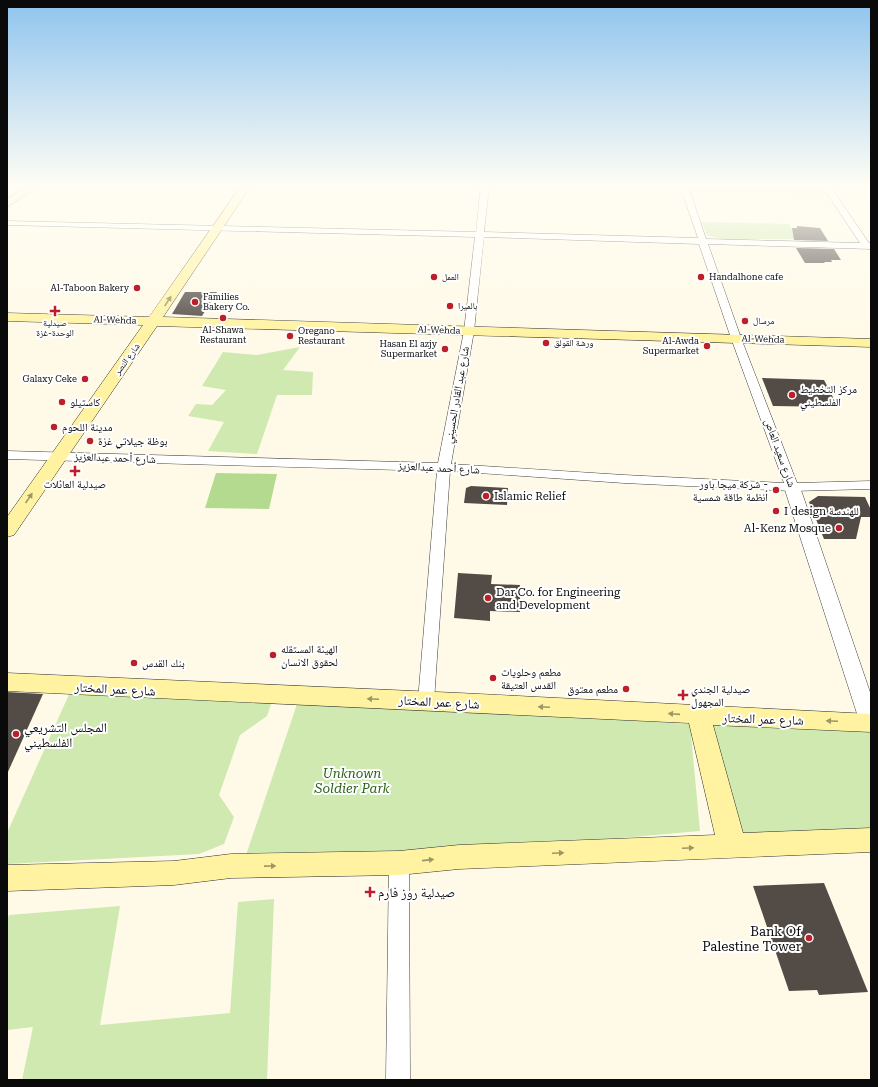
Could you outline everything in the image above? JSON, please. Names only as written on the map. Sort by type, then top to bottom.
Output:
[{"type":"main road","name":"شارع النصر","points":[[7,507],[49,456],[146,320],[202,237]]},
{"type":"main road","name":"Al-Wehda","points":[[7,317],[736,338],[871,344]]},
{"type":"main road","name":"شارع النصر","points":[[7,531],[49,456]]},
{"type":"main road","name":"شارع عمر المختار","points":[[7,682],[154,691],[426,701],[699,716],[871,723]]},
{"type":"main road","points":[[699,716],[732,846]]},
{"type":"main road","points":[[7,878],[174,873],[232,866],[399,863],[459,857],[871,840]]},
{"type":"street","name":"شارع عبد القادر الحسيني","points":[[426,701],[444,467],[469,331],[481,237]]},
{"type":"street","points":[[536,237],[869,246]]},
{"type":"street","name":"شارع سعيد العاص","points":[[702,237],[736,338],[792,487],[871,723]]},
{"type":"street","points":[[862,237],[869,246]]},
{"type":"street","name":"شارع أحمد عبدالعزيز","points":[[7,455],[444,467],[624,479],[792,487],[871,486]]},
{"type":"street","points":[[398,1080],[399,863]]},
{"type":"green space","points":[[713,237],[796,237],[797,239],[722,239]]},
{"type":"green space","points":[[300,347],[283,370],[313,372],[312,395],[277,395],[257,454],[208,451],[224,422],[188,416],[196,404],[212,405],[226,390],[202,386],[223,352],[257,355]]},
{"type":"green space","points":[[216,473],[277,474],[269,509],[205,508]]},
{"type":"green space","points":[[71,690],[272,701],[267,716],[240,735],[219,795],[234,817],[224,844],[199,854],[7,864],[7,833]]},
{"type":"green space","name":"Unknown Soldier Park","points":[[309,701],[690,724],[700,831],[473,851],[244,861],[297,704]]},
{"type":"green space","points":[[709,722],[871,729],[871,829],[739,837]]},
{"type":"green space","points":[[274,899],[267,1080],[22,1080],[33,1027],[7,1030],[7,921],[9,915],[120,906],[100,1025],[230,1013],[238,902]]},
{"type":"building","points":[[793,237],[825,237],[828,241],[794,240]]},
{"type":"building","points":[[796,248],[834,249],[841,260],[831,260],[832,262],[824,262],[825,263],[805,263]]},
{"type":"building","name":"Families Bakery Co.","points":[[185,292],[217,292],[202,316],[172,314]]},
{"type":"building","points":[[762,378],[824,380],[838,407],[773,406]]},
{"type":"building","name":"Islamic Relief","points":[[471,486],[508,488],[507,505],[464,503],[466,488]]},
{"type":"building","name":"Al-Kenz Mosque","points":[[818,496],[865,497],[871,510],[871,517],[861,517],[856,539],[824,539],[809,502]]},
{"type":"building","name":"Dar Co. for Engineering and Development","points":[[458,573],[492,575],[491,584],[520,585],[520,612],[490,611],[490,621],[454,618]]},
{"type":"building","name":"المجلس التشريعي الفلسطيني","points":[[7,692],[43,694],[7,774]]},
{"type":"building","name":"Bank Of Palestine Tower","points":[[824,883],[868,992],[819,995],[817,990],[789,991],[753,886]]},
{"type":"place","name":"العمل","points":[[434,277]]},
{"type":"place","name":"Handalhone cafe","points":[[701,277]]},
{"type":"place","name":"Al-Taboon Bakery","points":[[137,288]]},
{"type":"place","name":"Families Bakery Co.","points":[[195,302]]},
{"type":"place","name":"بالميرا","points":[[450,306]]},
{"type":"place","name":"صيدلية الوحدة-غزة","points":[[55,311]]},
{"type":"place","name":"Al-Shawa Restaurant","points":[[223,318]]},
{"type":"place","name":"مرسال","points":[[745,321]]},
{"type":"place","name":"Oregano Restaurant","points":[[290,336]]},
{"type":"place","name":"ورشة القولق","points":[[546,343]]},
{"type":"place","name":"Al-Awda Supermarket","points":[[707,346]]},
{"type":"place","name":"Hasan El azjy Supermarket","points":[[445,349]]},
{"type":"place","name":"Galaxy Ceke","points":[[85,379]]},
{"type":"place","name":"مركز التخطيط الفلسطيني","points":[[792,395]]},
{"type":"place","name":"كاستيلو","points":[[62,402]]},
{"type":"place","name":"مدينة اللحوم","points":[[54,427]]},
{"type":"place","name":"بوظة جيلاتي غزة","points":[[90,441]]},
{"type":"place","name":"صيدلية العائلات","points":[[75,471]]},
{"type":"place","name":"شركة ميجا باور - أنظمة طاقة شمسية","points":[[776,490]]},
{"type":"place","name":"Islamic Relief","points":[[486,496]]},
{"type":"place","name":"I design للهندسة","points":[[776,511]]},
{"type":"place","name":"Al-Kenz Mosque","points":[[839,528]]},
{"type":"place","name":"Dar Co. for Engineering and Development","points":[[488,598]]},
{"type":"place","name":"الهيئة المستقله لحقوق الانسان","points":[[273,655]]},
{"type":"place","name":"بنك القدس","points":[[134,663]]},
{"type":"place","name":"مطعم وحلويات القدس العتيقة","points":[[493,678]]},
{"type":"place","name":"مطعم معتوق","points":[[626,689]]},
{"type":"place","name":"صيدلية الجندي المجهول","points":[[683,695]]},
{"type":"place","name":"المجلس التشريعي الفلسطيني","points":[[16,734]]},
{"type":"place","name":"صيدلية روز فارم","points":[[370,892]]},
{"type":"place","name":"Bank Of Palestine Tower","points":[[809,938]]}]
